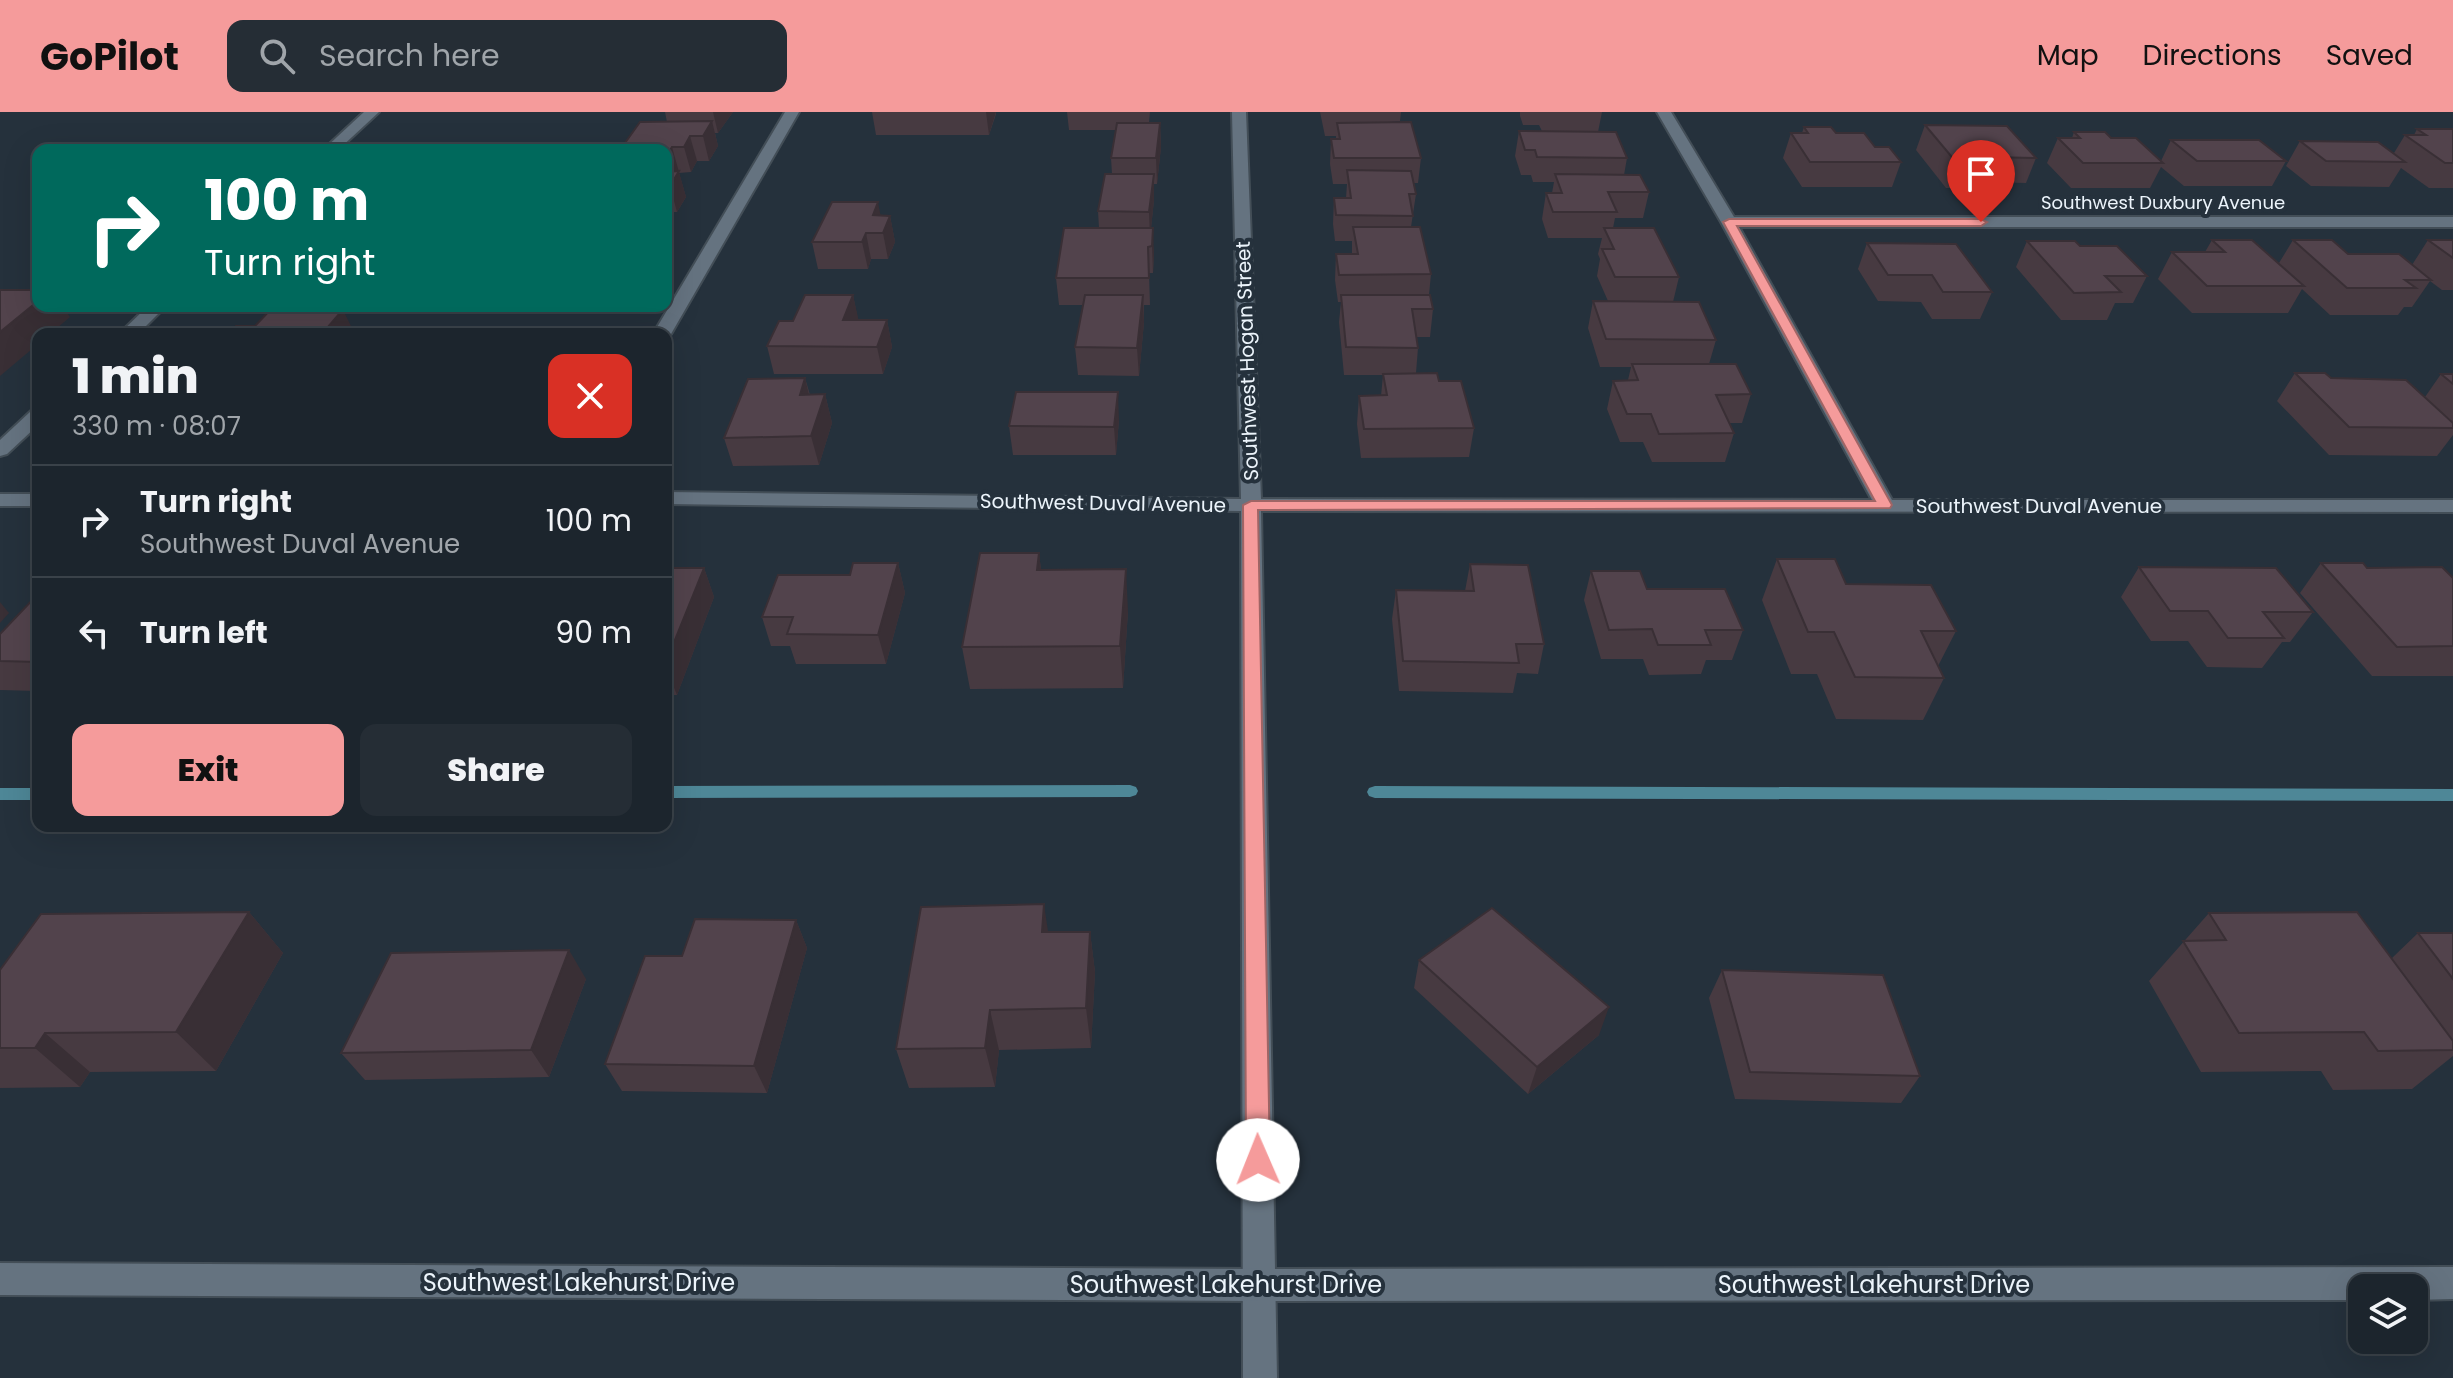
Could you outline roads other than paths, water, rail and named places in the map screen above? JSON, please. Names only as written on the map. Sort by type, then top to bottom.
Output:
[{"type":"street","points":[[337,144],[372,112]]},
{"type":"street","points":[[666,328],[792,112]]},
{"type":"street","name":"Southwest Hogan Street","points":[[1239,112],[1251,505],[1260,1378]]},
{"type":"street","points":[[1664,112],[1729,222],[1885,505]]},
{"type":"street","name":"Southwest Duxbury Avenue","points":[[1729,222],[2453,222]]},
{"type":"street","points":[[134,328],[152,312]]},
{"type":"street","points":[[0,450],[32,421]]},
{"type":"street","name":"Southwest Duval Avenue","points":[[672,498],[1251,505],[2453,506]]},
{"type":"street","points":[[0,500],[32,500]]},
{"type":"street","name":"Southwest Lakehurst Drive","points":[[0,1279],[1259,1285],[2453,1283]]},
{"type":"waterway","points":[[672,792],[1130,791]]},
{"type":"waterway","points":[[1375,792],[2453,795]]},
{"type":"waterway","points":[[0,794],[32,794]]}]
